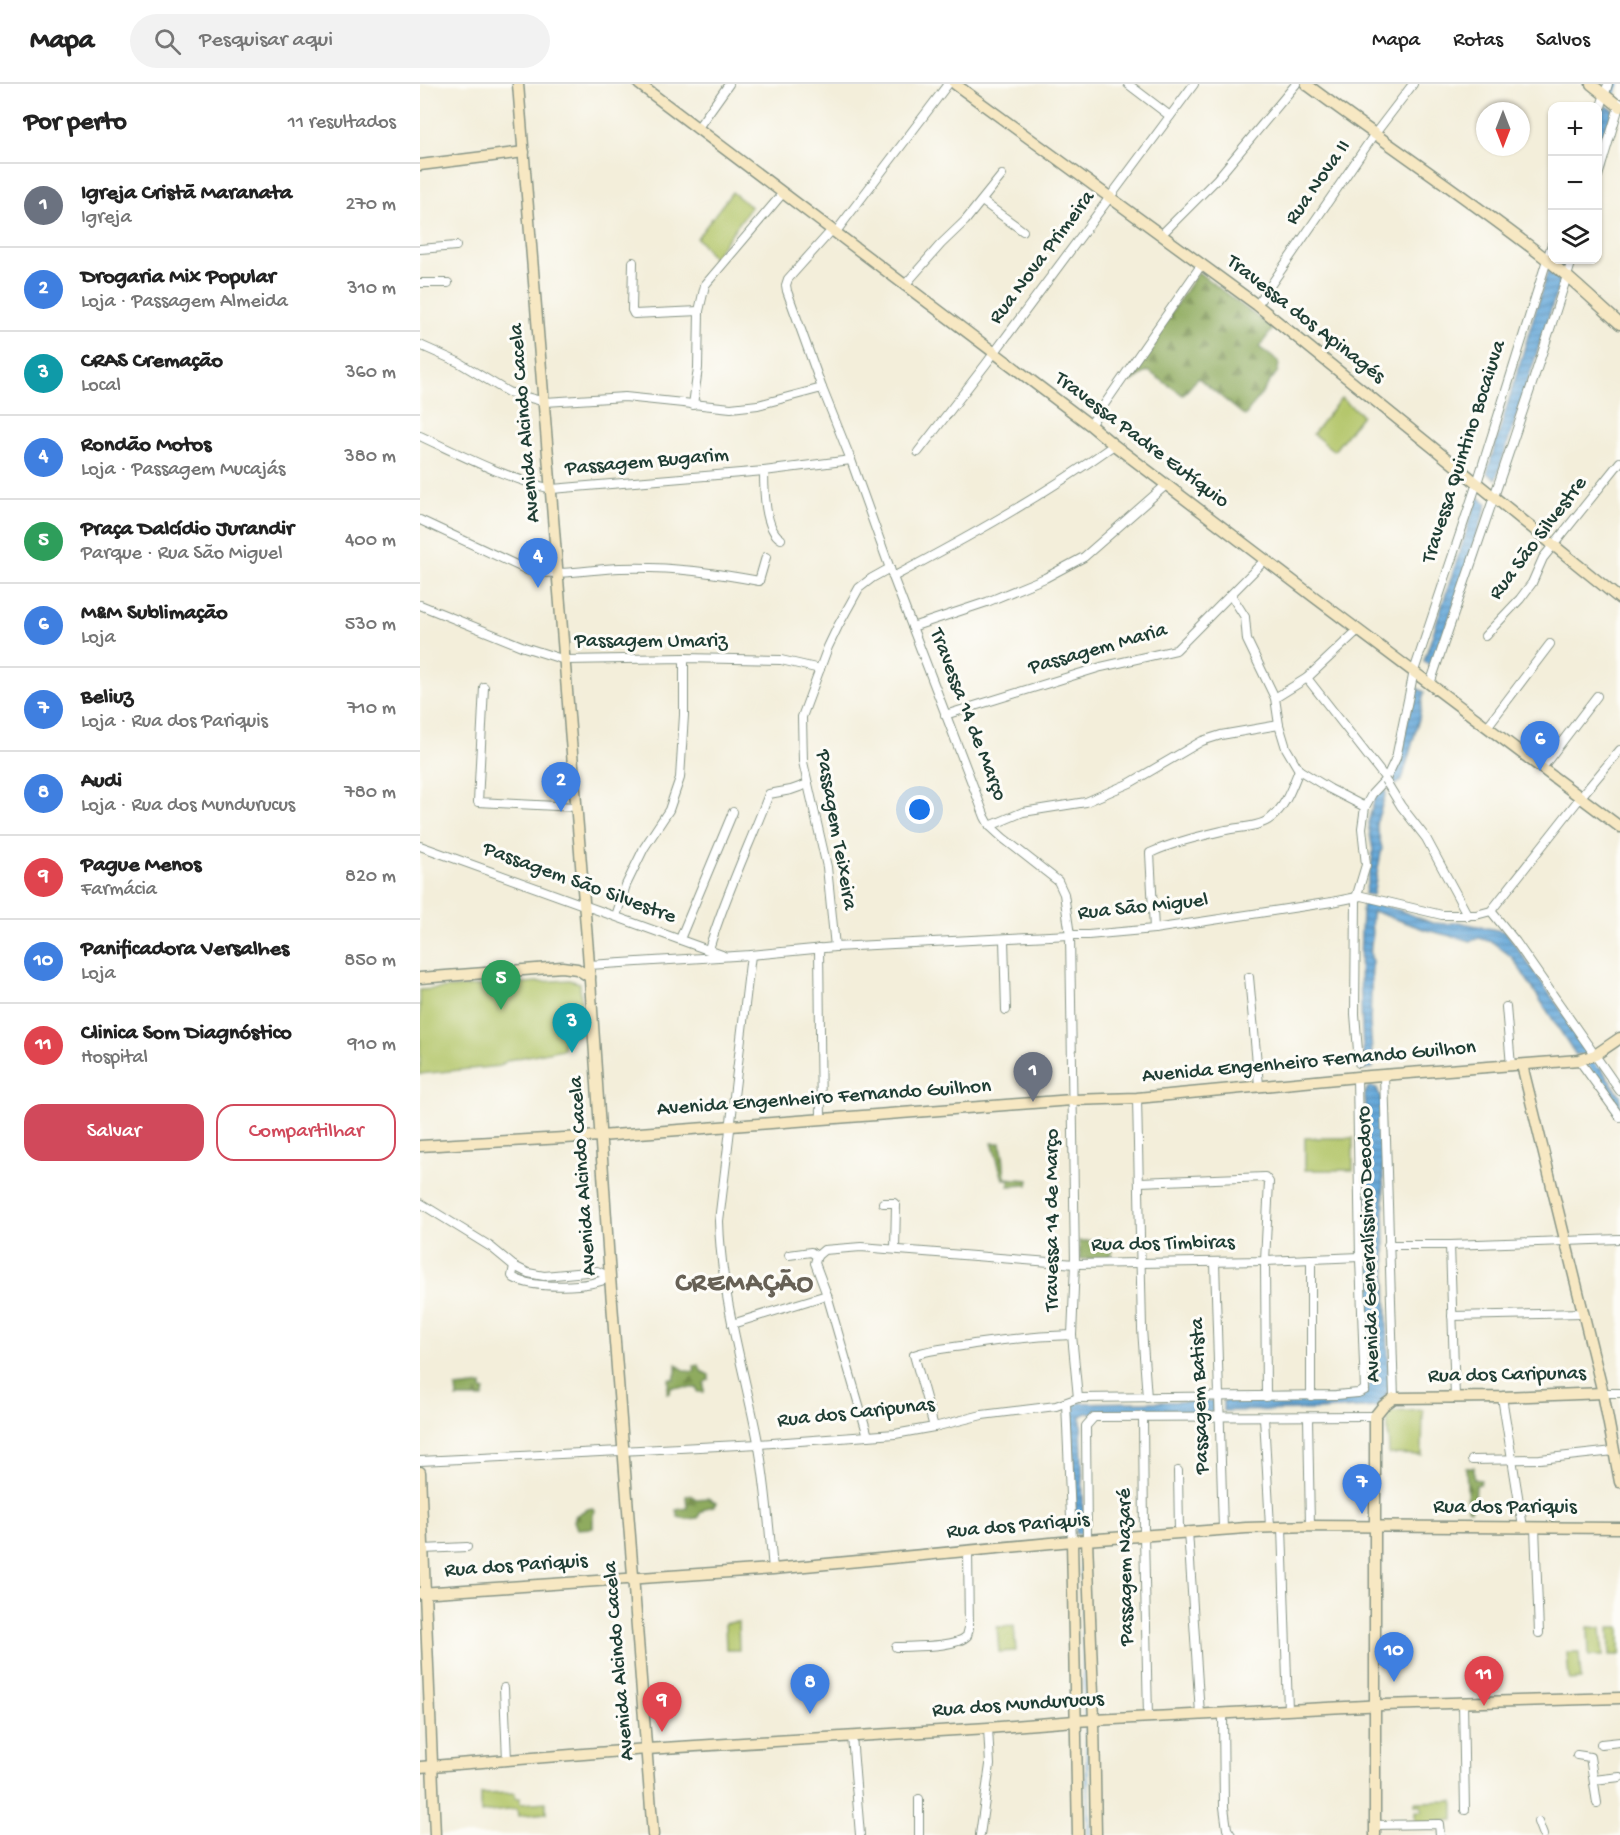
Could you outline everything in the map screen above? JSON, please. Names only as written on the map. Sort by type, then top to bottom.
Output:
[{"type":"street","name":"Avenida Alcindo Cacela","points":[[519,84],[585,906],[610,1277],[653,1835]]},
{"type":"street","name":"Travessa Padre Eutíquio","points":[[639,84],[1620,827]]},
{"type":"street","points":[[698,129],[729,84]]},
{"type":"street","points":[[833,231],[948,84]]},
{"type":"street","name":"Travessa dos Apinagés","points":[[955,84],[1257,305],[1620,599]]},
{"type":"street","points":[[1128,84],[1170,116]]},
{"type":"street","name":"Rua Nova Primeira","points":[[918,452],[1111,198],[1194,84]]},
{"type":"street","points":[[1162,234],[1217,179],[1296,84]]},
{"type":"street","points":[[1306,84],[1374,135],[1465,197],[1547,259],[1620,324]]},
{"type":"street","name":"Rua Nova II","points":[[1257,305],[1374,135],[1413,84]]},
{"type":"street","points":[[1591,84],[1620,106],[1602,163]]},
{"type":"street","points":[[1602,104],[1608,84]]},
{"type":"street","points":[[420,165],[524,152]]},
{"type":"street","points":[[904,286],[982,201],[1002,175]]},
{"type":"street","points":[[693,405],[698,368],[699,311],[705,285],[783,193]]},
{"type":"street","points":[[982,201],[1023,231]]},
{"type":"street","name":"Travessa 14 de Março","points":[[833,231],[788,279],[786,285],[822,388],[980,806],[990,826],[1058,881],[1064,894],[1070,935],[1074,1264],[1072,1335],[1078,1398]]},
{"type":"street","points":[[420,249],[456,246]]},
{"type":"street","name":"Travessa Quintino Bocaiuva","points":[[1365,807],[1372,794],[1386,780],[1397,753],[1414,671],[1477,483],[1548,256]]},
{"type":"street","points":[[633,262],[632,310],[634,314],[699,311]]},
{"type":"street","points":[[1090,425],[1202,264]]},
{"type":"street","name":"Travessa Quintino Bocaiuva","points":[[1430,684],[1532,386],[1571,264]]},
{"type":"street","points":[[420,283],[448,283]]},
{"type":"street","points":[[420,345],[458,362],[508,392],[544,402],[625,398],[731,408],[758,405],[822,388]]},
{"type":"street","name":"Passagem Bugarim","points":[[420,436],[521,482],[552,489],[764,471],[851,460]]},
{"type":"street","points":[[893,577],[1033,499],[1114,445]]},
{"type":"street","name":"Rua São Silvestre","points":[[1485,636],[1526,591],[1543,558],[1620,462]]},
{"type":"street","points":[[764,471],[764,496],[770,522],[777,537],[781,539]]},
{"type":"street","points":[[912,627],[987,602],[1045,578],[1084,557],[1166,485]]},
{"type":"street","points":[[420,520],[527,570],[543,573],[621,567],[682,569],[759,581],[766,557]]},
{"type":"street","name":"Passagem Maria","points":[[945,715],[1101,667],[1176,650],[1265,560]]},
{"type":"street","name":"Passagem Teixeira","points":[[835,947],[827,867],[801,748],[802,717],[838,626],[859,588],[890,568]]},
{"type":"street","points":[[1231,595],[1245,616],[1249,646],[1275,698],[1279,726],[1286,748],[1299,770],[1365,807],[1362,828],[1366,865],[1359,897],[1355,1014],[1359,1063]]},
{"type":"street","name":"Passagem Umariz","points":[[420,604],[524,647],[565,660],[684,658],[780,660],[820,669]]},
{"type":"street","points":[[1275,698],[1306,678],[1358,630]]},
{"type":"street","points":[[1487,727],[1550,644]]},
{"type":"street","points":[[616,916],[630,876],[644,848],[669,810],[680,778],[684,715],[684,658]]},
{"type":"street","points":[[1306,678],[1386,780],[1401,806],[1426,838],[1468,916]]},
{"type":"street","points":[[484,687],[478,802],[577,807]]},
{"type":"street","points":[[1542,768],[1597,696]]},
{"type":"street","points":[[990,826],[1023,812],[1086,801],[1130,783],[1202,741],[1221,735],[1279,726]]},
{"type":"street","points":[[1620,750],[1491,911],[1516,942],[1620,1091]]},
{"type":"street","points":[[1154,929],[1150,853],[1213,833],[1266,822],[1287,799],[1299,770]]},
{"type":"street","points":[[709,950],[729,892],[769,794],[808,784]]},
{"type":"street","points":[[680,939],[733,812]]},
{"type":"street","name":"Passagem São Silvestre","points":[[420,846],[726,957]]},
{"type":"street","name":"Rua São Miguel","points":[[562,967],[589,971],[819,948],[1088,935],[1154,929],[1359,897],[1442,915],[1468,916],[1491,911]]},
{"type":"street","points":[[1005,939],[1006,1010]]},
{"type":"street","points":[[819,948],[820,1119]]},
{"type":"street","name":"Rua São Miguel","points":[[420,978],[562,967],[576,963],[588,951]]},
{"type":"street","points":[[751,955],[719,1221],[719,1237],[732,1324],[759,1444],[774,1569]]},
{"type":"street","points":[[1249,977],[1259,1085]]},
{"type":"street","points":[[1506,1007],[1517,1065],[1567,1242],[1603,1393],[1620,1482]]},
{"type":"street","name":"Avenida Engenheiro Fernando Guilhon","points":[[420,1146],[600,1136],[1072,1100],[1137,1098],[1259,1085],[1579,1060],[1595,1055],[1620,1038]]},
{"type":"street","points":[[1579,1060],[1620,1117]]},
{"type":"street","name":"Avenida Generalíssimo Deodoro","points":[[1375,1416],[1394,1398],[1384,1075]]},
{"type":"street","name":"Avenida Generalíssimo Deodoro","points":[[1357,1077],[1365,1390]]},
{"type":"street","points":[[1137,1098],[1142,1329],[1147,1398]]},
{"type":"street","points":[[1140,1182],[1265,1177],[1269,1182],[1265,1261],[1266,1397]]},
{"type":"street","points":[[420,1203],[491,1247],[514,1266],[512,1276],[514,1278],[539,1286],[599,1283],[610,1277]]},
{"type":"street","points":[[883,1203],[896,1205],[896,1249]]},
{"type":"street","points":[[1388,1245],[1620,1239]]},
{"type":"street","points":[[1450,1245],[1455,1398]]},
{"type":"street","name":"Rua dos Timbiras","points":[[789,1255],[811,1252],[817,1256],[824,1250],[861,1247],[1074,1264],[1360,1257]]},
{"type":"street","points":[[817,1256],[815,1263],[827,1295],[868,1436]]},
{"type":"street","points":[[1311,1259],[1311,1396]]},
{"type":"street","name":"Passagem Batista","points":[[1215,1262],[1223,1529]]},
{"type":"street","points":[[732,1324],[827,1295]]},
{"type":"street","points":[[1452,1316],[1583,1313]]},
{"type":"street","points":[[934,1427],[914,1355],[928,1350],[1002,1339],[1072,1335]]},
{"type":"street","name":"Rua dos Caripunas","points":[[420,1461],[759,1444],[895,1434],[982,1415],[1050,1407],[1078,1398],[1311,1396],[1358,1393],[1365,1390]]},
{"type":"street","name":"Rua dos Caripunas","points":[[1394,1398],[1620,1393]]},
{"type":"street","points":[[1502,1397],[1523,1527]]},
{"type":"street","points":[[1066,1403],[1072,1541],[1078,1835]]},
{"type":"street","points":[[1096,1835],[1086,1426],[1096,1417],[1143,1416],[1375,1416],[1375,1830],[1439,1824],[1440,1835]]},
{"type":"street","name":"Passagem Nazaré","points":[[1143,1416],[1148,1717]]},
{"type":"street","points":[[1308,1416],[1310,1526]]},
{"type":"street","points":[[1264,1417],[1270,1527]]},
{"type":"street","points":[[1472,1460],[1511,1460],[1614,1451]]},
{"type":"street","points":[[1178,1471],[1200,1714]]},
{"type":"street","points":[[420,1472],[423,1593],[435,1835]]},
{"type":"street","name":"Rua dos Pariquis","points":[[423,1593],[774,1569],[1223,1529],[1310,1526],[1620,1528]]},
{"type":"street","points":[[1282,1527],[1288,1710]]},
{"type":"street","points":[[1535,1527],[1539,1633]]},
{"type":"street","points":[[423,1549],[467,1547]]},
{"type":"street","points":[[896,1647],[945,1644],[963,1640],[967,1636],[969,1629],[968,1551]]},
{"type":"street","points":[[504,1688],[507,1760]]},
{"type":"street","name":"Rua dos Mundurucus","points":[[420,1767],[1075,1720],[1463,1702],[1620,1698]]},
{"type":"street","points":[[1463,1702],[1465,1810]]},
{"type":"street","points":[[1223,1714],[1224,1807],[1227,1829],[1231,1835]]},
{"type":"street","points":[[980,1835],[990,1765],[988,1728]]},
{"type":"street","points":[[852,1736],[860,1835]]},
{"type":"street","points":[[1601,1744],[1620,1742]]},
{"type":"street","points":[[1577,1755],[1590,1757],[1597,1803]]},
{"type":"street","points":[[1594,1780],[1620,1778]]},
{"type":"street","points":[[919,1798],[919,1835]]},
{"type":"street","points":[[1538,1822],[1543,1835]]},
{"type":"green space","points":[[732,192],[751,207],[713,258],[697,238]]},
{"type":"green space","points":[[1198,272],[1273,329],[1259,347],[1279,362],[1278,371],[1245,416],[1198,378],[1183,395],[1148,371],[1131,382],[1128,377]]},
{"type":"green space","points":[[1341,398],[1362,415],[1334,451],[1313,434]]},
{"type":"green space","points":[[569,980],[580,983],[583,1031],[581,1034],[564,1037],[563,1049],[508,1060],[500,1066],[420,1074],[420,990]]},
{"type":"green space","points":[[1305,1138],[1353,1138],[1353,1170],[1305,1170]]},
{"type":"green space","points":[[992,1143],[1000,1143],[1005,1178],[1029,1180],[1028,1185],[1009,1186],[1009,1179],[1003,1179]]},
{"type":"green space","points":[[1110,1240],[1112,1254],[1108,1259],[1080,1259],[1079,1241]]},
{"type":"green space","points":[[676,1364],[690,1371],[695,1371],[694,1366],[699,1365],[701,1371],[709,1375],[709,1379],[704,1383],[704,1392],[698,1392],[697,1388],[671,1387],[670,1393],[667,1393],[669,1379],[674,1379]]},
{"type":"green space","points":[[482,1385],[482,1390],[485,1391],[483,1398],[457,1398],[456,1388]]},
{"type":"green space","points":[[1423,1410],[1422,1455],[1389,1454],[1387,1412]]},
{"type":"green space","points":[[1466,1467],[1474,1467],[1474,1479],[1481,1480],[1480,1484],[1476,1485],[1475,1501],[1471,1510],[1468,1509]]},
{"type":"green space","points":[[691,1495],[696,1499],[708,1498],[716,1503],[702,1511],[698,1518],[678,1517],[676,1510],[687,1508],[686,1496]]},
{"type":"green space","points":[[593,1508],[595,1511],[593,1528],[577,1529],[575,1516]]},
{"type":"green space","points":[[738,1622],[739,1650],[726,1650],[725,1623]]},
{"type":"green space","points":[[1014,1626],[1016,1651],[999,1652],[997,1627]]},
{"type":"green space","points":[[1588,1627],[1601,1628],[1603,1656],[1589,1656]]},
{"type":"green space","points":[[1609,1627],[1620,1627],[1620,1655],[1610,1655]]},
{"type":"green space","points":[[1567,1652],[1579,1652],[1581,1679],[1569,1680]]},
{"type":"green space","points":[[515,1793],[515,1798],[520,1798],[520,1804],[546,1802],[546,1813],[518,1816],[517,1809],[481,1813],[481,1794]]},
{"type":"green space","points":[[1454,1801],[1454,1820],[1415,1824],[1415,1811],[1422,1811],[1421,1805],[1415,1805],[1415,1802]]},
{"type":"water","points":[[1605,105],[1614,110],[1602,150],[1602,114]]},
{"type":"water","points":[[1550,264],[1566,264],[1496,479],[1487,473]]},
{"type":"water","points":[[1478,496],[1487,504],[1433,668],[1424,661]]},
{"type":"water","points":[[1415,687],[1424,692],[1419,719],[1402,780],[1395,785],[1390,777],[1405,730]]},
{"type":"water","points":[[1384,785],[1386,793],[1376,824],[1382,848],[1373,895],[1365,894],[1373,850],[1368,823],[1375,797]]},
{"type":"water","points":[[1363,900],[1373,900],[1374,904],[1399,910],[1432,923],[1458,922],[1506,932],[1589,1050],[1576,1055],[1512,957],[1492,942],[1479,938],[1471,941],[1426,930],[1373,911],[1370,953],[1372,962],[1370,1023],[1373,1068],[1364,1069],[1360,964]]},
{"type":"water","points":[[1601,1068],[1620,1095],[1620,1109],[1592,1071]]},
{"type":"water","points":[[1368,1088],[1376,1088],[1381,1097],[1389,1389],[1377,1407],[1223,1411],[1223,1401],[1364,1395],[1368,1390],[1365,1093]]},
{"type":"water","points":[[1213,1401],[1214,1412],[1087,1413],[1081,1416],[1084,1533],[1076,1534],[1073,1434],[1069,1410],[1073,1403]]},
{"type":"waterway","points":[[1612,91],[1615,84]]},
{"type":"waterway","points":[[1584,1054],[1601,1078]]},
{"type":"waterway","points":[[1371,1078],[1371,1091]]},
{"type":"waterway","points":[[1081,1544],[1085,1718]]},
{"type":"waterway","points":[[1086,1724],[1089,1835]]},
{"type":"place","name":"Rondão Motos","points":[[538,588]]},
{"type":"place","name":"M&M Sublimação","points":[[1540,771]]},
{"type":"place","name":"Drogaria Mix Popular","points":[[561,812]]},
{"type":"place","name":"Praça Dalcídio Jurandir","points":[[501,1010]]},
{"type":"place","name":"CRAS Cremação","points":[[572,1053]]},
{"type":"place","name":"Igreja Cristã Maranata","points":[[1033,1102]]},
{"type":"place","name":"Beliuz","points":[[1362,1514]]},
{"type":"place","name":"Panificadora Versalhes","points":[[1394,1682]]},
{"type":"place","name":"Clinica Som Diagnóstico","points":[[1484,1706]]},
{"type":"place","name":"Audi","points":[[810,1714]]},
{"type":"place","name":"Pague Menos","points":[[662,1732]]},
{"type":"district","name":"CREMAÇÃO","points":[[745,1285]]}]
